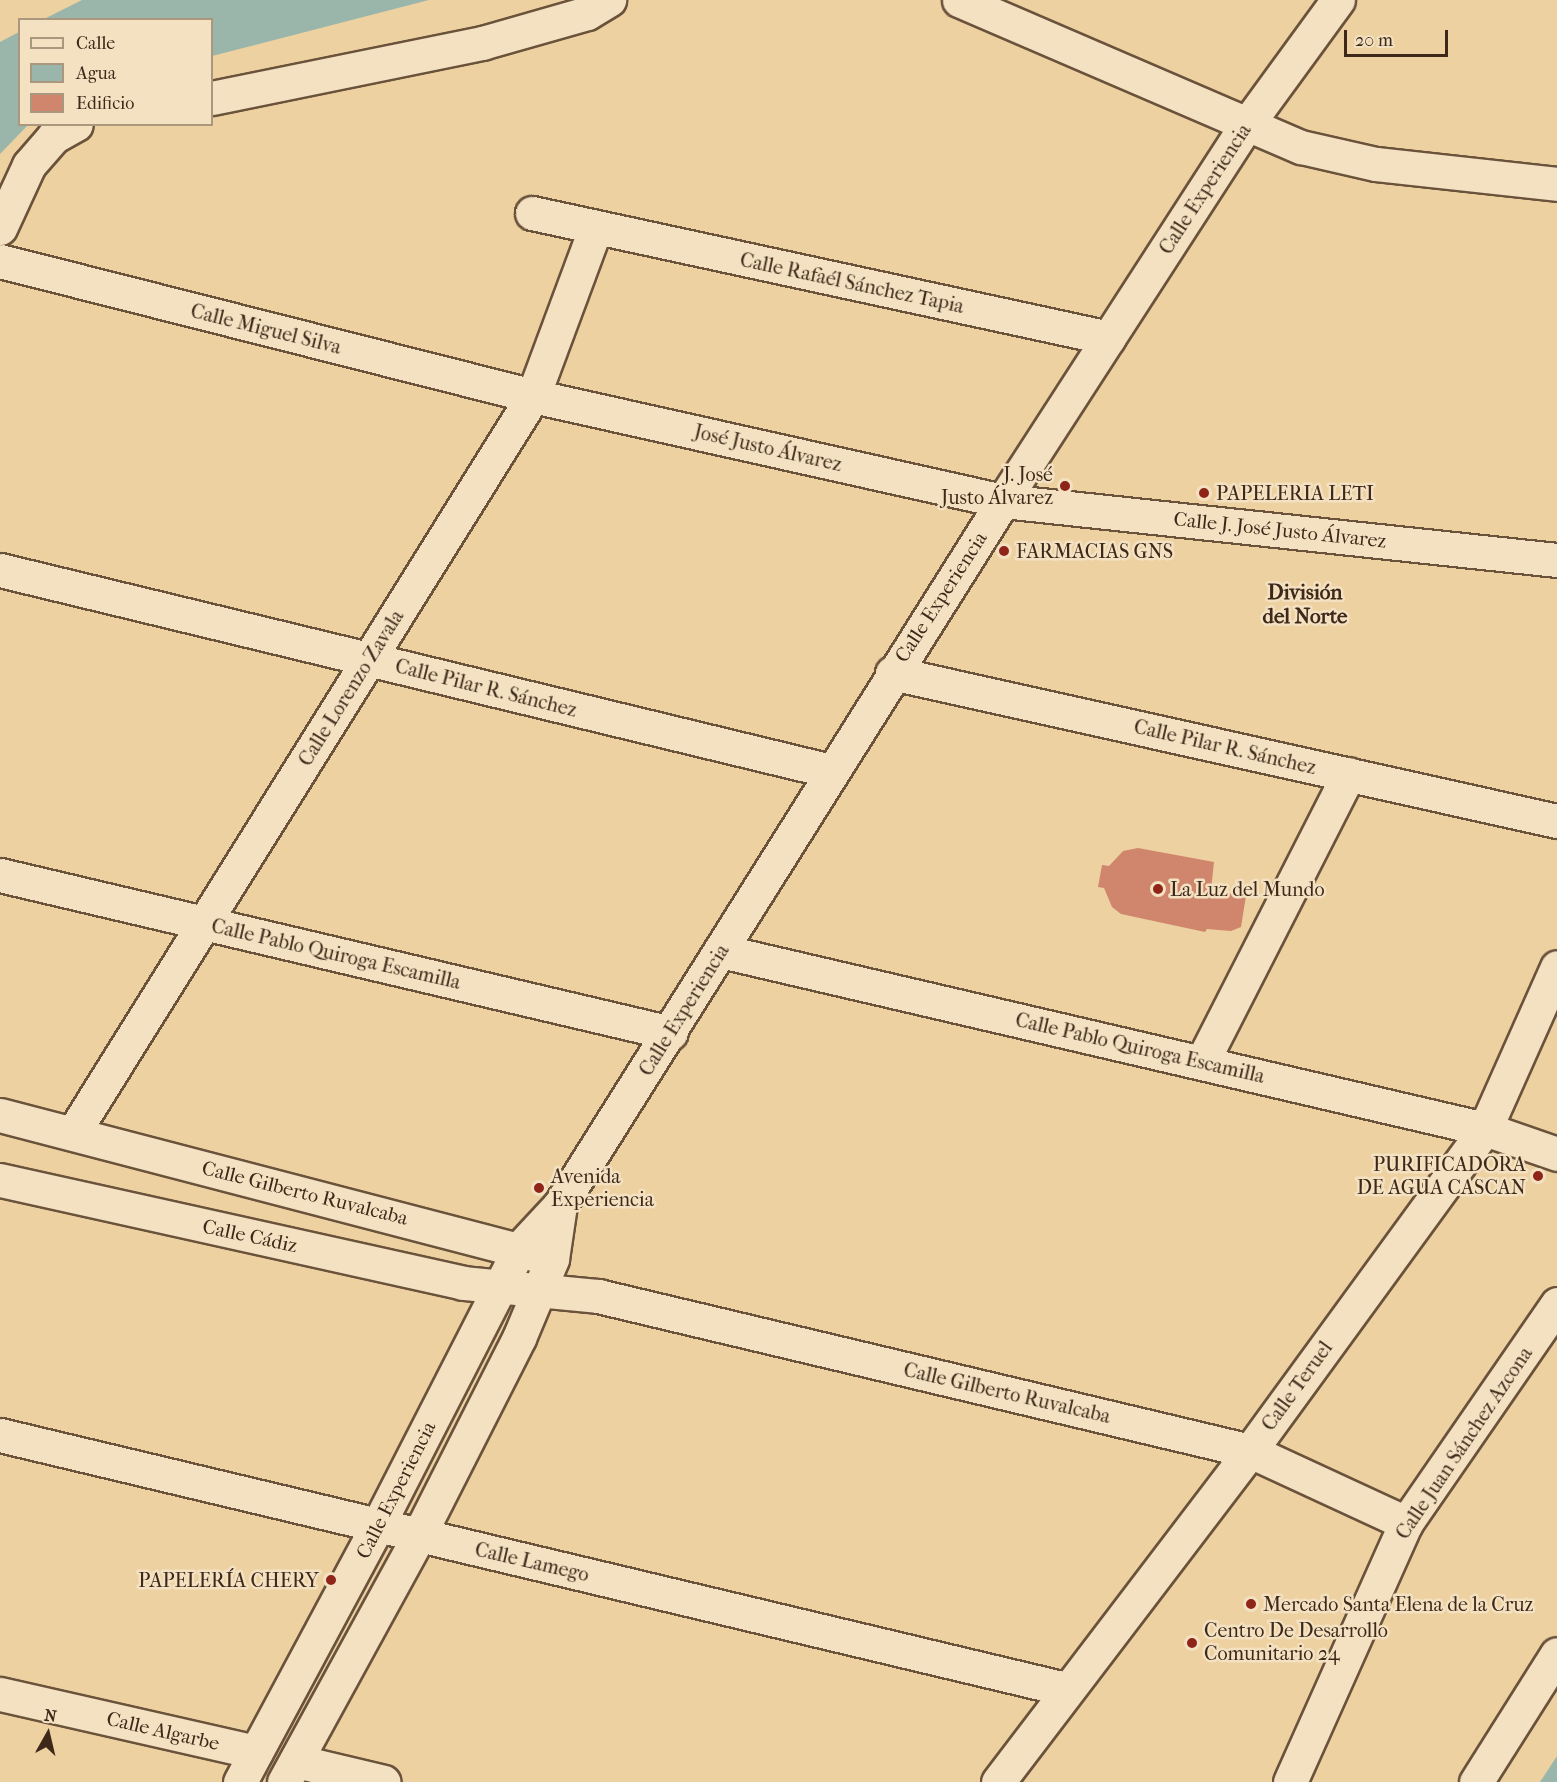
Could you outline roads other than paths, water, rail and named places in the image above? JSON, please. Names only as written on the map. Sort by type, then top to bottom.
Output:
[{"type":"street","points":[[213,98],[482,43],[587,13],[609,0]]},
{"type":"street","points":[[959,0],[1246,126],[1301,147],[1376,164],[1557,184]]},
{"type":"street","name":"Calle Experiencia","points":[[240,1782],[378,1526],[520,1248],[560,1205],[671,1033],[892,673],[1003,501],[1246,126],[1338,0]]},
{"type":"street","points":[[0,228],[29,165],[53,137],[72,126]]},
{"type":"street","name":"Calle Rafaél Sánchez Tapia","points":[[532,213],[1109,338]]},
{"type":"street","name":"Calle Lorenzo Zavala","points":[[73,1133],[533,396],[596,227]]},
{"type":"street","name":"Calle Miguel Silva","points":[[0,261],[533,396]]},
{"type":"street","name":"José Justo Álvarez","points":[[533,396],[1003,501]]},
{"type":"street","name":"Calle J. José Justo Álvarez","points":[[1003,501],[1557,560]]},
{"type":"street","name":"Calle Pilar R. Sánchez","points":[[0,570],[831,771]]},
{"type":"street","name":"Calle Pilar R. Sánchez","points":[[892,673],[1557,820]]},
{"type":"street","points":[[1202,1062],[1349,774]]},
{"type":"street","name":"Calle Pablo Quiroga Escamilla","points":[[0,875],[671,1033]]},
{"type":"street","name":"Calle Pablo Quiroga Escamilla","points":[[721,951],[1485,1129],[1557,1154]]},
{"type":"street","name":"Calle Teruel","points":[[998,1782],[1065,1689],[1250,1451],[1485,1129],[1557,967]]},
{"type":"street","name":"Calle Gilberto Ruvalcaba","points":[[0,1115],[520,1248],[552,1259],[598,1296]]},
{"type":"street","name":"Calle Cádiz","points":[[0,1180],[463,1282],[538,1292]]},
{"type":"street","name":"Calle Experiencia","points":[[290,1772],[419,1535],[538,1292],[552,1259],[560,1205]]},
{"type":"street","name":"Calle Gilberto Ruvalcaba","points":[[538,1292],[598,1296],[1250,1451],[1406,1522]]},
{"type":"street","name":"Calle Juan Sánchez Azcona","points":[[1290,1782],[1406,1522],[1557,1304]]},
{"type":"street","name":"Calle Lamego","points":[[0,1435],[1065,1689]]},
{"type":"street","points":[[1476,1782],[1557,1654]]},
{"type":"street","name":"Calle Algarbe","points":[[0,1694],[256,1752]]},
{"type":"street","points":[[290,1772],[384,1782]]},
{"type":"water","points":[[82,0],[429,0],[213,56],[213,18],[46,18]]},
{"type":"water","points":[[18,33],[18,126],[27,126],[0,154],[0,42]]},
{"type":"water","points":[[1557,1756],[1557,1782],[1540,1782]]},
{"type":"place","name":"J. José Justo Álvarez","points":[[1065,486]]},
{"type":"place","name":"PAPELERIA LETI","points":[[1204,493]]},
{"type":"place","name":"FARMACIAS GNS","points":[[1004,551]]},
{"type":"place","name":"La Luz del Mundo","points":[[1158,889]]},
{"type":"place","name":"PURIFICADORA DE AGUA CASCAN","points":[[1538,1176]]},
{"type":"place","name":"Avenida Experiencia","points":[[539,1188]]},
{"type":"place","name":"PAPELERÍA CHERY","points":[[331,1580]]},
{"type":"place","name":"Mercado Santa Elena de la Cruz","points":[[1251,1604]]},
{"type":"place","name":"Centro De Desarrollo Comunitario 24","points":[[1192,1643]]},
{"type":"district","name":"División del Norte","points":[[1305,604]]}]
